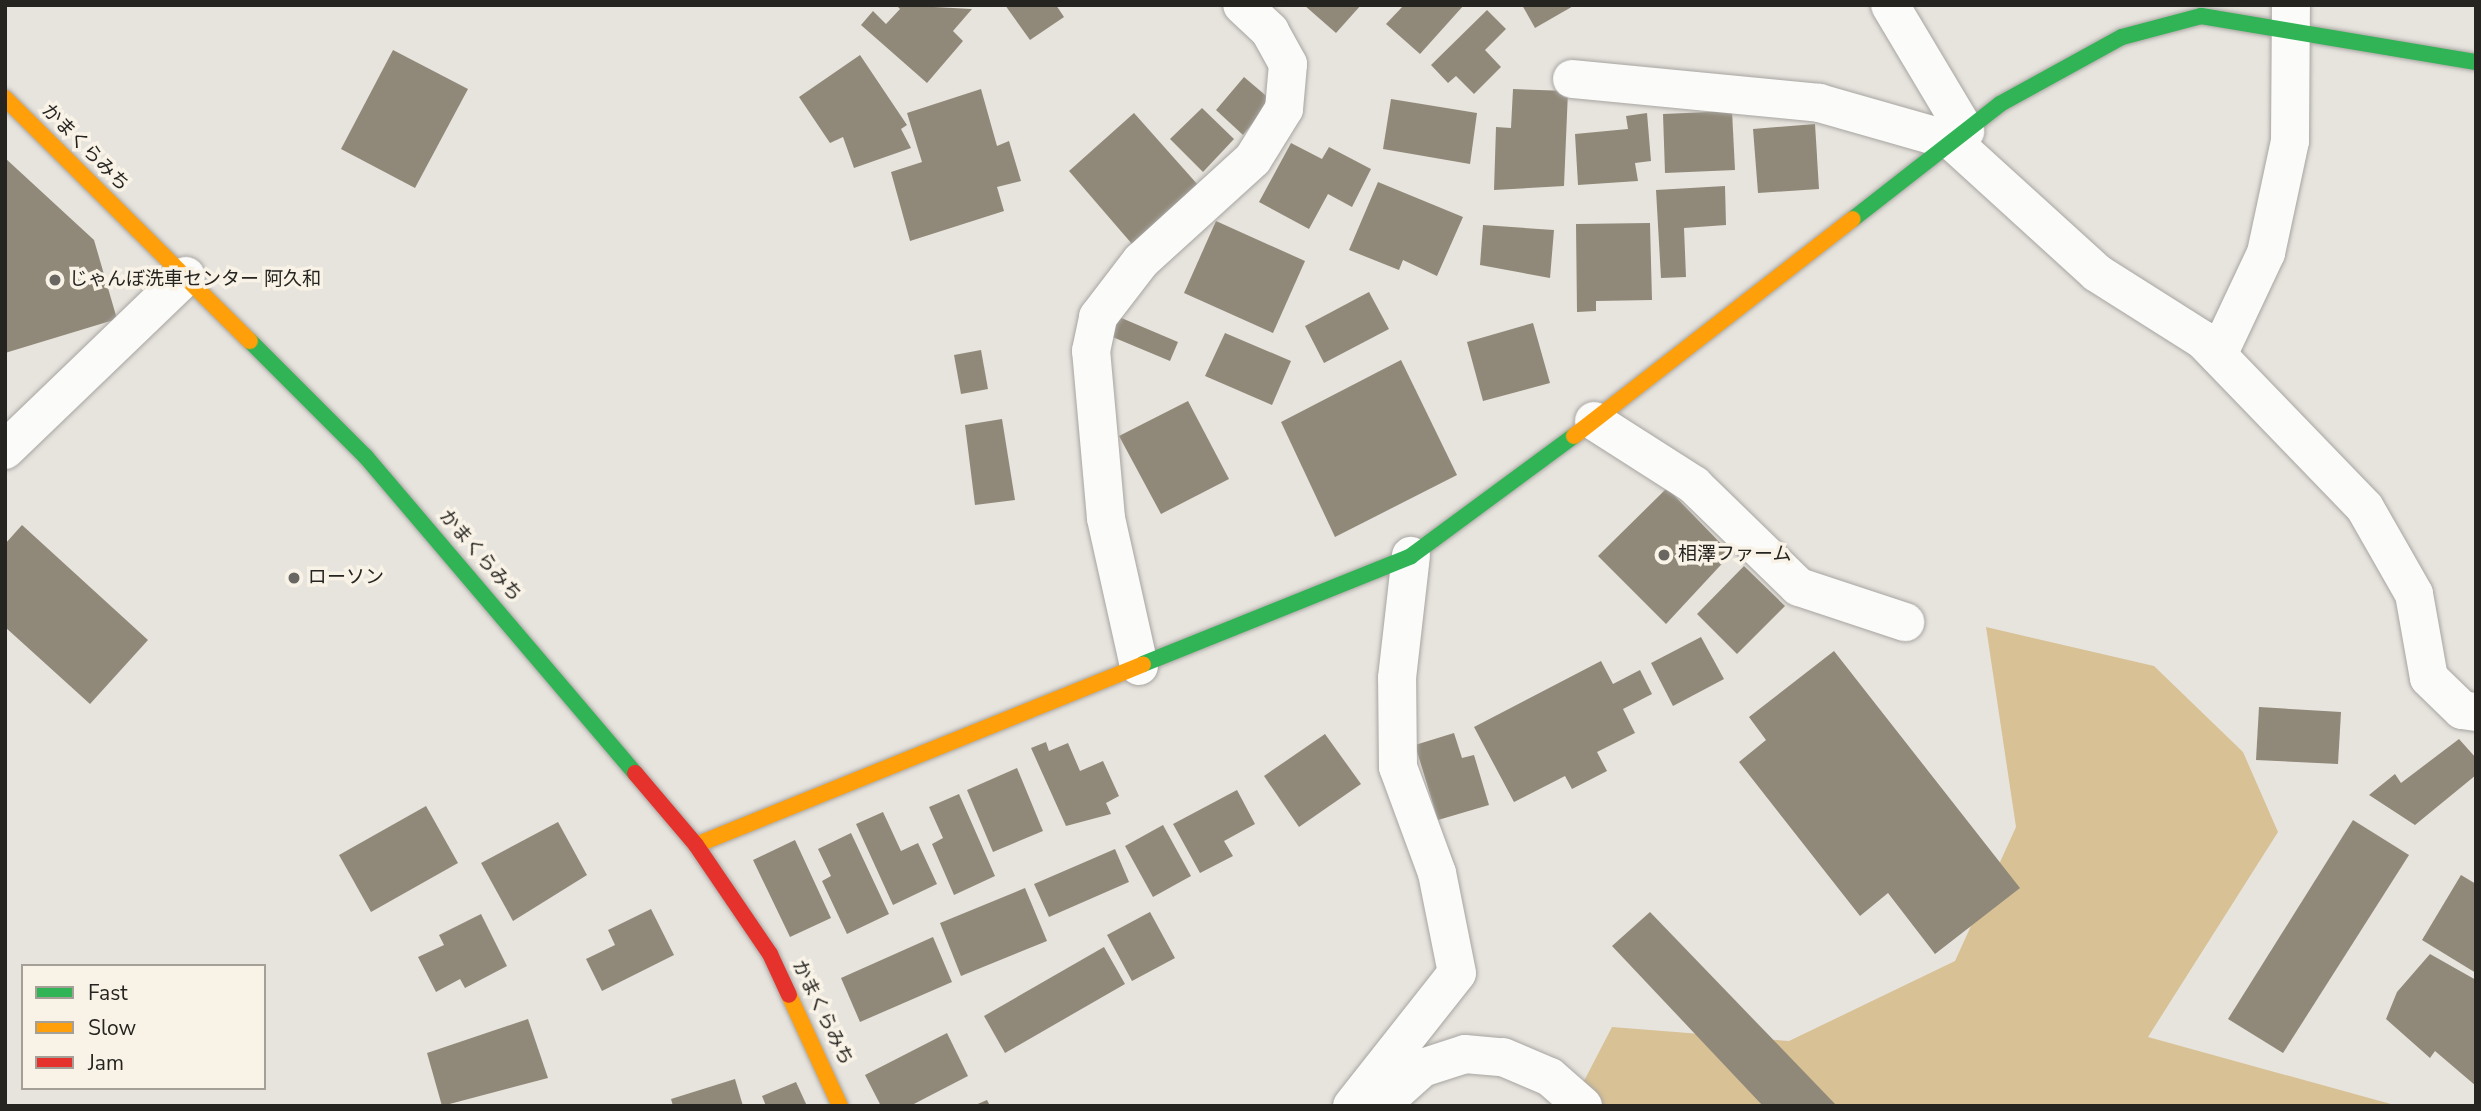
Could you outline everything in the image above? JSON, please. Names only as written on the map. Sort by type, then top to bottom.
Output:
[{"type":"street","points":[[1139,666],[1106,517],[1091,351],[1098,317],[1141,261],[1253,159],[1284,109],[1288,64],[1270,30],[1242,5]]},
{"type":"street","points":[[1890,5],[1959,136],[2097,273],[2218,355],[2365,508],[2414,594],[2429,678],[2462,710],[2476,712]]},
{"type":"street","points":[[696,845],[1411,556],[1594,421],[2000,103],[2122,37],[2202,16],[2293,18],[2476,62]]},
{"type":"street","points":[[2218,355],[2266,253],[2290,141],[2293,18]]},
{"type":"street","points":[[1572,79],[1819,103],[1959,136]]},
{"type":"street","name":"かまくらみち","points":[[5,98],[366,457],[696,845],[770,954],[828,1067],[840,1106]]},
{"type":"street","points":[[5,450],[186,276]]},
{"type":"street","points":[[1594,421],[1694,485],[1798,587],[1905,622]]},
{"type":"street","points":[[1352,1106],[1457,973],[1437,873],[1398,766],[1397,678],[1411,556]]},
{"type":"street","points":[[1380,1106],[1422,1068],[1465,1054],[1503,1057],[1550,1077],[1583,1106]]},
{"type":"shaded area","points":[[1986,627],[2154,666],[2243,752],[2278,832],[2148,1037],[2398,1106],[1571,1106],[1612,1027],[1789,1041],[1955,961],[2016,827]]},
{"type":"building","points":[[896,5],[972,9],[953,31],[963,41],[927,83],[861,25],[873,11],[886,24],[900,9]]},
{"type":"building","points":[[1005,5],[1056,5],[1064,17],[1030,40]]},
{"type":"building","points":[[1304,5],[1361,5],[1336,33]]},
{"type":"building","points":[[1404,5],[1464,5],[1420,54],[1386,24]]},
{"type":"building","points":[[1522,5],[1575,5],[1535,28]]},
{"type":"building","points":[[1487,10],[1506,29],[1485,50],[1501,67],[1474,94],[1456,76],[1448,83],[1431,65]]},
{"type":"building","points":[[393,50],[468,89],[415,188],[341,149]]},
{"type":"building","points":[[860,55],[907,125],[901,129],[911,148],[854,168],[843,137],[830,143],[799,97]]},
{"type":"building","points":[[1244,77],[1271,100],[1243,135],[1216,110]]},
{"type":"building","points":[[981,89],[997,146],[1009,141],[1021,181],[997,187],[1004,211],[910,241],[891,172],[922,162],[907,113]]},
{"type":"building","points":[[1513,89],[1568,91],[1564,186],[1494,190],[1496,127],[1511,128]]},
{"type":"building","points":[[1391,99],[1477,113],[1470,164],[1383,149]]},
{"type":"building","points":[[1202,108],[1234,139],[1203,172],[1170,139]]},
{"type":"building","points":[[1732,111],[1735,170],[1665,173],[1663,114]]},
{"type":"building","points":[[1134,113],[1198,185],[1132,244],[1069,171]]},
{"type":"building","points":[[1647,113],[1651,161],[1635,163],[1638,181],[1578,185],[1575,134],[1628,129],[1626,116]]},
{"type":"building","points":[[1815,124],[1819,189],[1758,193],[1753,129]]},
{"type":"building","points":[[1291,143],[1322,159],[1329,147],[1371,169],[1352,207],[1328,194],[1309,229],[1259,202]]},
{"type":"building","name":"じゃんぼ洗車センター 阿久和","points":[[5,158],[94,240],[117,319],[5,353]]},
{"type":"building","points":[[1378,182],[1463,217],[1437,276],[1403,260],[1399,270],[1349,250]]},
{"type":"building","points":[[1725,186],[1726,225],[1684,228],[1686,277],[1661,278],[1656,190]]},
{"type":"building","points":[[1216,221],[1305,261],[1273,333],[1184,293]]},
{"type":"building","points":[[1650,223],[1652,300],[1596,301],[1596,311],[1577,312],[1576,224]]},
{"type":"building","points":[[1483,225],[1554,230],[1550,278],[1480,265]]},
{"type":"building","points":[[1369,292],[1389,329],[1324,363],[1305,326]]},
{"type":"building","points":[[1112,314],[1178,342],[1170,361],[1103,333]]},
{"type":"building","points":[[1533,323],[1550,383],[1483,401],[1467,342]]},
{"type":"building","points":[[1225,333],[1291,361],[1272,405],[1205,376]]},
{"type":"building","points":[[981,350],[988,389],[961,394],[954,355]]},
{"type":"building","points":[[1401,360],[1457,475],[1335,537],[1281,422]]},
{"type":"building","points":[[1188,401],[1229,479],[1161,514],[1119,436]]},
{"type":"building","points":[[1002,419],[1015,500],[975,505],[965,425]]},
{"type":"building","name":"相澤ファーム","points":[[1667,488],[1731,554],[1666,624],[1598,556]]},
{"type":"building","points":[[22,525],[148,640],[90,704],[5,627],[5,544]]},
{"type":"building","points":[[1744,566],[1785,606],[1737,654],[1697,614]]},
{"type":"building","points":[[1701,637],[1724,679],[1673,706],[1651,663]]},
{"type":"building","points":[[1834,651],[2020,888],[1935,954],[1888,893],[1860,916],[1739,762],[1766,740],[1749,717]]},
{"type":"building","points":[[1601,661],[1613,684],[1640,670],[1652,694],[1623,709],[1635,733],[1597,752],[1607,771],[1572,789],[1565,776],[1514,802],[1474,727]]},
{"type":"building","points":[[2259,707],[2341,712],[2338,764],[2256,760]]},
{"type":"building","points":[[1454,733],[1462,758],[1474,755],[1489,805],[1438,820],[1415,745]]},
{"type":"building","points":[[1325,734],[1361,784],[1299,827],[1264,776]]},
{"type":"building","points":[[2459,739],[2476,758],[2476,775],[2415,825],[2369,795],[2395,774],[2401,783]]},
{"type":"building","points":[[1046,742],[1049,751],[1068,743],[1080,771],[1103,761],[1119,796],[1106,803],[1111,814],[1066,826],[1031,748]]},
{"type":"building","points":[[1017,768],[1043,831],[993,852],[967,790]]},
{"type":"building","points":[[1237,790],[1255,824],[1224,841],[1233,856],[1200,873],[1173,824]]},
{"type":"building","points":[[959,794],[995,876],[954,895],[932,844],[943,838],[929,807]]},
{"type":"building","points":[[426,806],[458,863],[371,912],[339,855]]},
{"type":"building","points":[[883,812],[901,851],[918,843],[937,884],[893,905],[856,824]]},
{"type":"building","points":[[2353,820],[2409,855],[2283,1053],[2228,1019]]},
{"type":"building","points":[[558,822],[587,875],[513,921],[481,863]]},
{"type":"building","points":[[1163,825],[1191,876],[1153,897],[1125,846]]},
{"type":"building","points":[[851,833],[889,914],[847,934],[822,881],[831,876],[818,849]]},
{"type":"building","points":[[795,840],[831,918],[790,937],[753,860]]},
{"type":"building","points":[[1115,849],[1129,882],[1049,917],[1034,884]]},
{"type":"building","points":[[2461,875],[2476,884],[2476,973],[2422,940]]},
{"type":"building","points":[[1025,888],[1047,941],[961,976],[940,923]]},
{"type":"building","points":[[651,909],[674,955],[602,991],[586,959],[615,945],[608,930]]},
{"type":"building","points":[[1150,912],[1175,958],[1132,981],[1107,935]]},
{"type":"building","points":[[1650,912],[1837,1106],[1763,1106],[1612,946]]},
{"type":"building","points":[[481,914],[507,966],[465,988],[460,979],[436,992],[418,957],[444,945],[439,935]]},
{"type":"building","points":[[933,937],[952,982],[860,1022],[841,978]]},
{"type":"building","points":[[1104,947],[1125,984],[1005,1053],[984,1016]]},
{"type":"building","points":[[2430,954],[2476,980],[2476,1086],[2435,1051],[2430,1058],[2386,1019],[2397,992]]},
{"type":"building","points":[[528,1019],[548,1078],[442,1106],[427,1053]]},
{"type":"building","points":[[947,1033],[968,1076],[910,1106],[881,1106],[865,1075]]},
{"type":"building","points":[[735,1079],[743,1106],[673,1106],[671,1099]]},
{"type":"building","points":[[796,1082],[807,1106],[766,1106],[762,1096]]},
{"type":"building","points":[[987,1100],[990,1106],[973,1106]]},
{"type":"traffic: fast","points":[[1853,219],[2000,104],[2122,37],[2201,16],[2476,62]]},
{"type":"traffic: fast","points":[[250,341],[366,457],[635,773]]},
{"type":"traffic: fast","points":[[1143,664],[1411,556],[1574,436]]},
{"type":"traffic: slow","points":[[5,98],[250,341]]},
{"type":"traffic: slow","points":[[1574,436],[1853,219]]},
{"type":"traffic: slow","points":[[696,845],[1143,664]]},
{"type":"traffic: slow","points":[[789,995],[840,1106]]},
{"type":"traffic: jam","points":[[635,773],[696,845],[770,954],[789,995]]},
{"type":"place","name":"じゃんぼ洗車センター 阿久和","points":[[55,280]]},
{"type":"place","name":"相澤ファーム","points":[[1664,555]]},
{"type":"place","name":"ローソン","points":[[294,578]]}]
